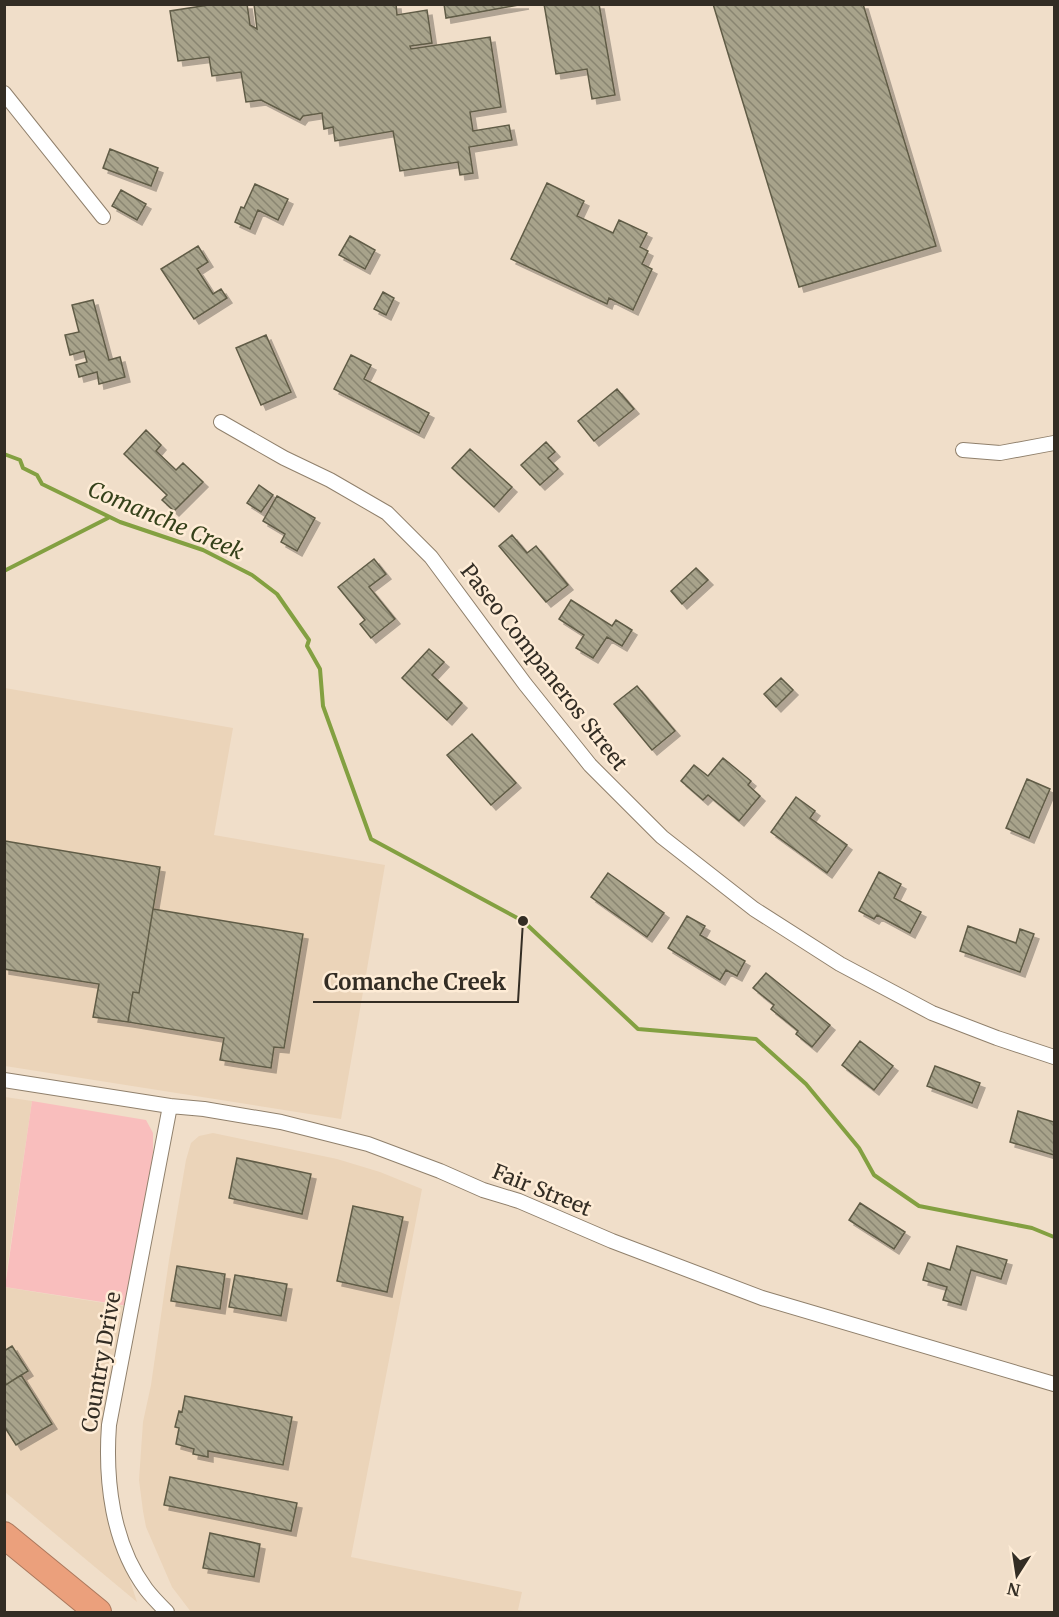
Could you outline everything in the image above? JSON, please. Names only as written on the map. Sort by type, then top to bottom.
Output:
[{"type":"highway","points":[[4,1535],[98,1612]]},
{"type":"street","points":[[4,93],[103,217]]},
{"type":"street","name":"Paseo Companeros Street","points":[[221,422],[387,513],[431,557],[525,684],[590,765],[662,837],[754,909],[840,964],[932,1012],[997,1038],[1054,1057]]},
{"type":"street","points":[[963,450],[1000,453],[1054,443]]},
{"type":"street","name":"Fair Street","points":[[4,1080],[280,1122],[368,1144],[483,1190],[519,1201],[623,1245],[762,1298],[1054,1384]]},
{"type":"street","name":"Country Drive","points":[[167,1612],[146,1588],[124,1550],[115,1517],[107,1455],[109,1425],[170,1106]]},
{"type":"shaded area","points":[[5,688],[233,728],[214,835],[385,865],[341,1119],[5,1066]]},
{"type":"shaded area","points":[[5,1097],[32,1101],[5,1283]]},
{"type":"shaded area","points":[[32,1101],[146,1120],[153,1133],[153,1152],[128,1306],[5,1287]]},
{"type":"shaded area","points":[[213,1133],[337,1159],[380,1172],[422,1189],[351,1557],[522,1592],[518,1610],[529,1612],[191,1612],[172,1587],[146,1527],[143,1511],[139,1480],[143,1422],[151,1385],[186,1160],[191,1143],[199,1136]]},
{"type":"shaded area","points":[[4,1287],[123,1306],[102,1428],[103,1478],[113,1528],[137,1602],[5,1492]]},
{"type":"building","points":[[215,4],[247,4],[250,25],[257,29],[254,4],[396,4],[397,15],[427,10],[432,43],[410,46],[411,49],[490,37],[501,107],[470,112],[473,131],[509,125],[512,140],[469,147],[473,173],[460,175],[458,162],[400,171],[393,131],[335,141],[333,127],[324,129],[322,113],[303,116],[300,120],[261,100],[246,102],[241,72],[212,76],[209,57],[178,61],[170,11]]},
{"type":"building","points":[[444,4],[524,4],[446,18]]},
{"type":"building","points":[[544,4],[599,4],[615,95],[592,99],[587,69],[556,74]]},
{"type":"building","points":[[713,4],[863,4],[936,246],[799,287]]},
{"type":"building","points":[[110,149],[158,168],[151,186],[103,168]]},
{"type":"building","points":[[547,183],[584,201],[577,216],[613,233],[619,220],[647,233],[640,247],[648,251],[642,264],[652,269],[633,310],[609,298],[607,304],[511,259]]},
{"type":"building","points":[[255,184],[288,199],[278,220],[258,210],[250,229],[235,222]]},
{"type":"building","points":[[121,190],[146,204],[137,220],[112,206]]},
{"type":"building","points":[[350,236],[375,250],[365,269],[339,255]]},
{"type":"building","points":[[198,246],[208,262],[197,269],[213,294],[221,289],[227,298],[194,319],[161,269]]},
{"type":"building","points":[[383,292],[394,298],[386,315],[374,309]]},
{"type":"building","points":[[93,300],[109,360],[120,357],[125,377],[99,384],[97,372],[79,377],[76,365],[87,362],[84,351],[70,355],[65,335],[79,332],[72,305]]},
{"type":"building","points":[[266,335],[291,392],[261,405],[236,348]]},
{"type":"building","points":[[351,355],[371,365],[364,379],[429,413],[419,433],[334,389]]},
{"type":"building","points":[[617,389],[634,409],[594,441],[578,421]]},
{"type":"building","points":[[146,430],[161,445],[156,451],[176,470],[183,463],[203,482],[174,511],[162,500],[167,495],[124,454]]},
{"type":"building","points":[[546,442],[555,452],[548,458],[558,469],[540,485],[521,465]]},
{"type":"building","points":[[470,449],[512,487],[494,507],[452,468]]},
{"type":"building","points":[[259,485],[273,495],[261,512],[247,503]]},
{"type":"building","points":[[277,496],[315,518],[297,551],[281,542],[285,534],[263,521]]},
{"type":"building","points":[[512,535],[527,553],[536,546],[568,585],[546,602],[499,546]]},
{"type":"building","points":[[374,559],[386,574],[369,587],[395,619],[371,638],[360,624],[365,620],[338,587]]},
{"type":"building","points":[[696,568],[708,580],[682,604],[671,591]]},
{"type":"building","points":[[571,600],[612,626],[616,620],[632,630],[622,646],[607,637],[593,658],[576,648],[584,635],[559,619]]},
{"type":"building","points":[[429,649],[444,662],[432,675],[462,703],[447,720],[402,678]]},
{"type":"building","points":[[781,678],[793,690],[776,707],[764,694]]},
{"type":"building","points":[[637,686],[675,731],[652,750],[614,704]]},
{"type":"building","points":[[472,734],[516,783],[491,805],[447,755]]},
{"type":"building","points":[[723,758],[751,781],[748,785],[760,796],[739,821],[708,795],[703,800],[681,781],[694,765],[708,776]]},
{"type":"building","points":[[1027,779],[1050,789],[1029,838],[1006,828]]},
{"type":"building","points":[[796,797],[815,811],[810,818],[847,845],[827,873],[771,832]]},
{"type":"building","points":[[5,841],[160,867],[139,993],[133,992],[128,1022],[93,1017],[99,984],[4,969]]},
{"type":"building","points":[[879,872],[901,884],[894,898],[921,912],[910,933],[877,915],[874,919],[859,911]]},
{"type":"building","points":[[608,873],[664,913],[647,937],[591,897]]},
{"type":"building","points":[[153,909],[303,934],[284,1048],[274,1047],[271,1068],[220,1060],[224,1038],[128,1022],[133,992],[139,993]]},
{"type":"building","points":[[687,916],[705,926],[700,935],[745,961],[737,976],[726,970],[720,980],[668,948]]},
{"type":"building","points":[[968,926],[1016,943],[1020,929],[1034,934],[1020,972],[960,951]]},
{"type":"building","points":[[766,973],[830,1025],[812,1047],[796,1034],[798,1031],[771,1009],[774,1005],[753,988]]},
{"type":"building","points":[[860,1041],[893,1066],[874,1090],[842,1065]]},
{"type":"building","points":[[935,1066],[980,1083],[972,1103],[927,1086]]},
{"type":"building","points":[[1018,1111],[1054,1122],[1054,1155],[1010,1142]]},
{"type":"building","points":[[237,1158],[311,1174],[302,1214],[229,1198]]},
{"type":"building","points":[[860,1203],[905,1232],[894,1249],[849,1220]]},
{"type":"building","points":[[353,1206],[403,1217],[387,1292],[337,1281]]},
{"type":"building","points":[[957,1246],[1007,1260],[1001,1279],[971,1270],[961,1305],[943,1300],[947,1287],[923,1280],[928,1263],[950,1270]]},
{"type":"building","points":[[177,1266],[225,1274],[220,1309],[171,1301]]},
{"type":"building","points":[[235,1275],[287,1284],[281,1316],[229,1307]]},
{"type":"building","points":[[12,1346],[28,1371],[4,1386],[4,1351]]},
{"type":"building","points":[[21,1375],[52,1424],[16,1445],[4,1426],[4,1386]]},
{"type":"building","points":[[185,1396],[292,1417],[283,1465],[208,1451],[208,1457],[193,1454],[194,1449],[176,1444],[179,1428],[175,1427],[179,1411],[182,1412]]},
{"type":"building","points":[[170,1477],[297,1503],[291,1531],[164,1505]]},
{"type":"building","points":[[210,1533],[260,1544],[254,1577],[203,1568]]},
{"type":"waterway","name":"Comanche Creek","points":[[4,454],[20,460],[23,468],[37,475],[42,484],[120,522],[203,550],[252,575],[277,594],[309,640],[307,646],[320,669],[323,706],[371,839],[523,921],[638,1029],[756,1039],[806,1084],[859,1148],[874,1175],[919,1206],[1032,1228],[1054,1237]]},
{"type":"waterway","points":[[4,571],[108,518]]},
{"type":"place","name":"Comanche Creek","points":[[523,921]]}]
